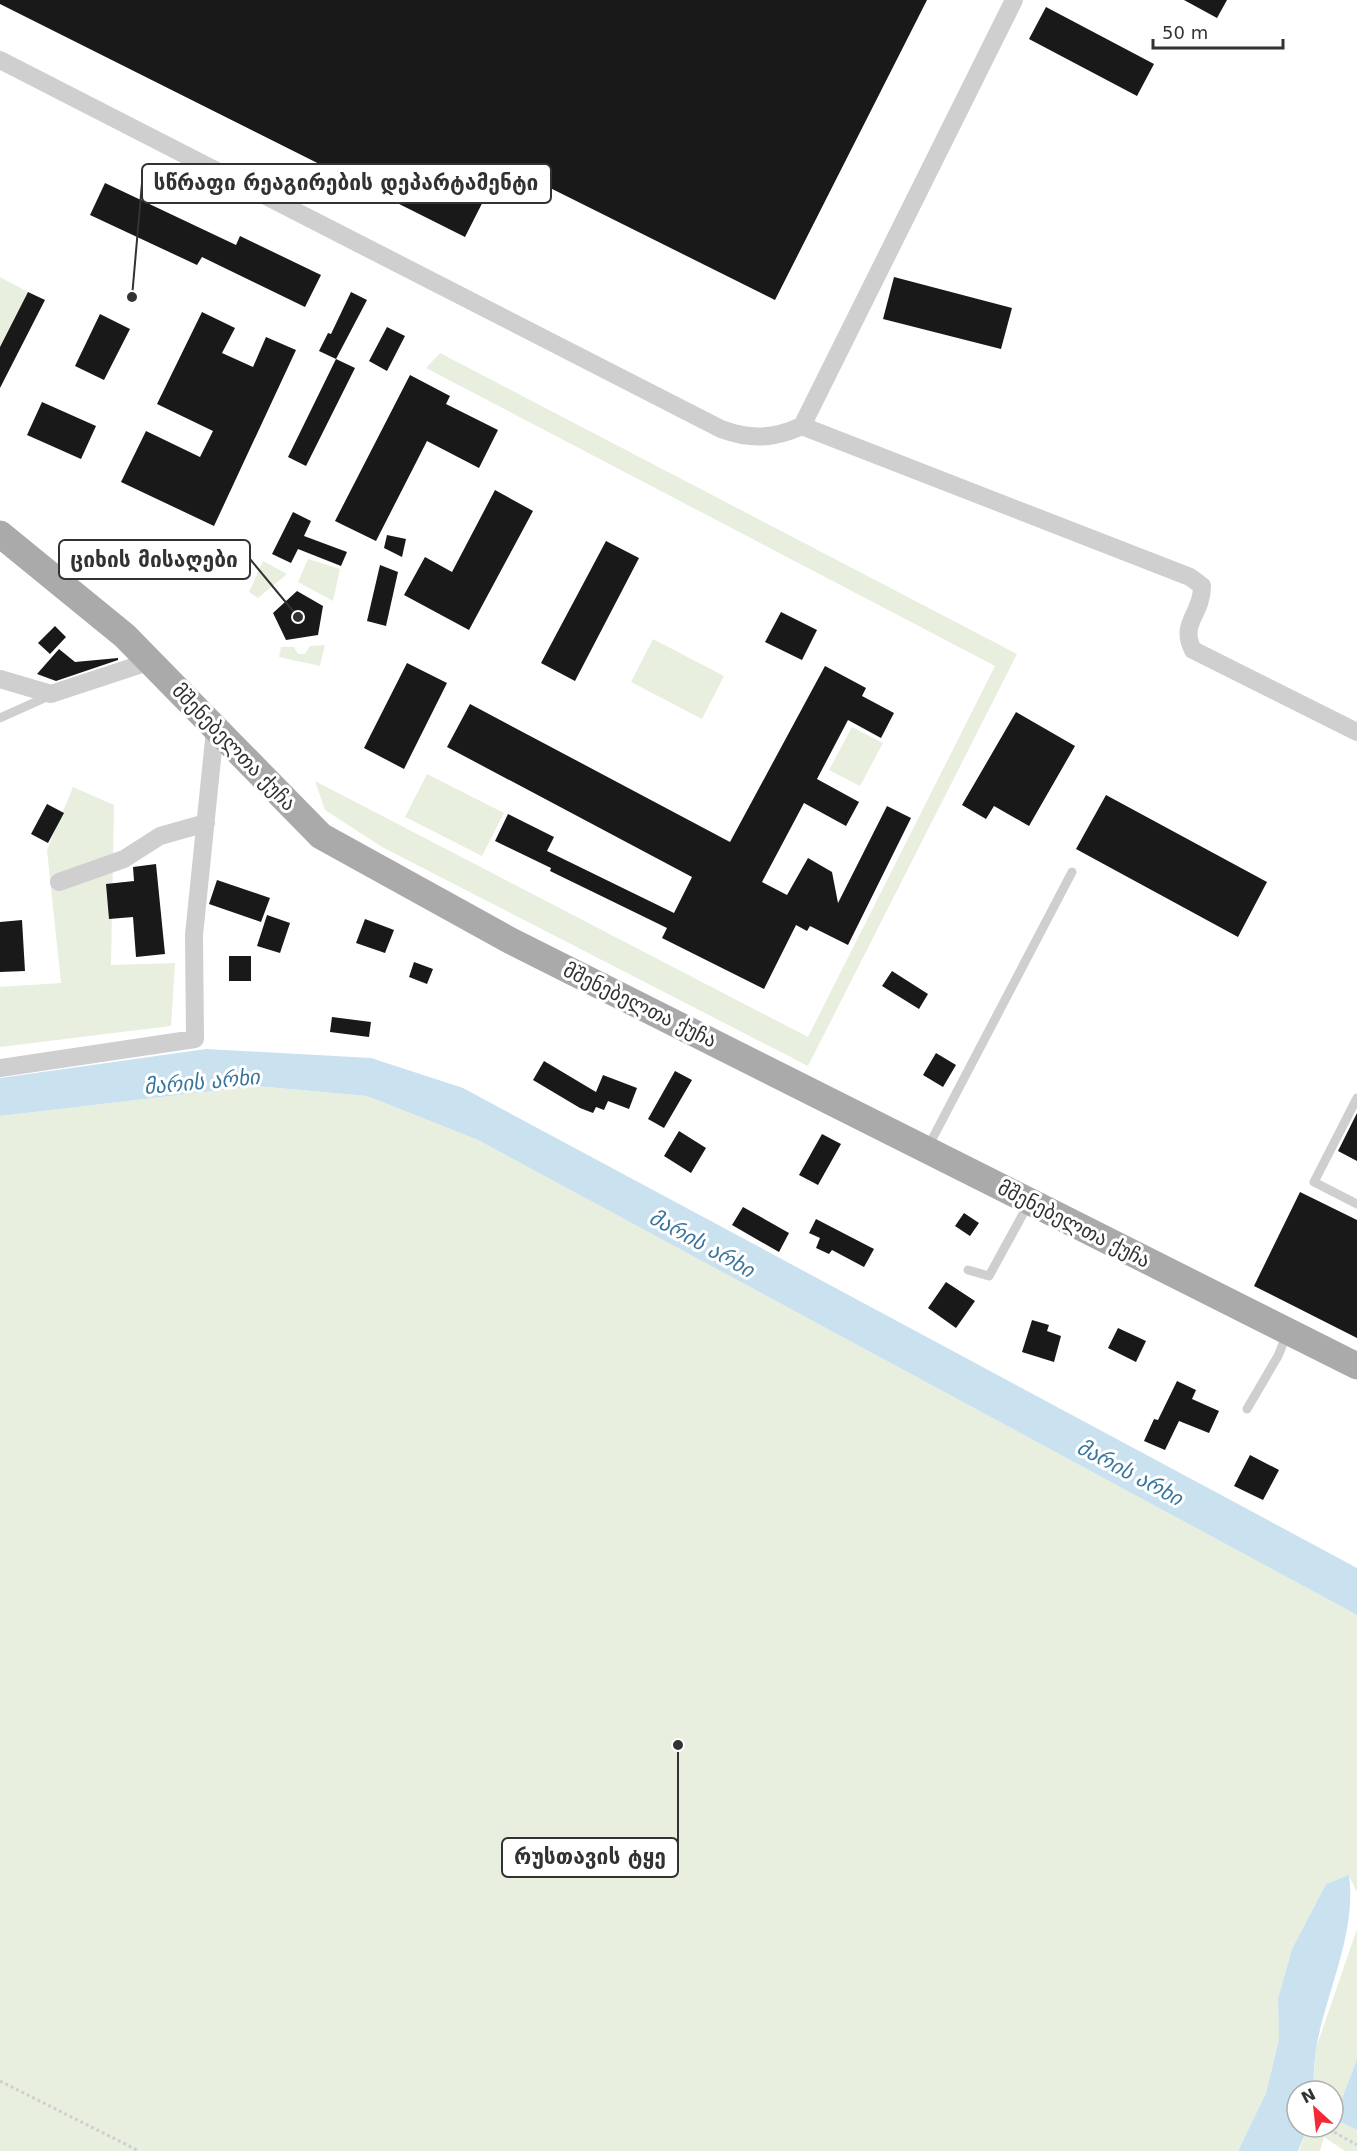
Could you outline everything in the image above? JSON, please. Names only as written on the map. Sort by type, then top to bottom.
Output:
[{"type":"main road","name":"მშენებელთა ქუჩა","points":[[0,534],[151,660],[215,729],[321,836],[511,941],[1357,1366]]},
{"type":"street","points":[[0,60],[721,429],[743,437],[760,436],[789,432],[802,426],[1014,0]]},
{"type":"street","points":[[802,426],[1190,577],[1202,586],[1202,602],[1189,626],[1187,638],[1193,650],[1357,732]]},
{"type":"street","points":[[0,679],[51,694],[151,660]]},
{"type":"street","points":[[0,1068],[195,1039],[195,935],[215,729]]},
{"type":"street","points":[[59,882],[124,859],[160,836],[206,823]]},
{"type":"lane","points":[[0,718],[51,694]]},
{"type":"lane","points":[[927,1149],[1072,872]]},
{"type":"lane","points":[[1357,1098],[1314,1182],[1357,1204]]},
{"type":"lane","points":[[968,1270],[989,1276],[1030,1201]]},
{"type":"lane","points":[[1248,1409],[1278,1356],[1288,1331]]},
{"type":"path","points":[[0,2080],[139,2151]]},
{"type":"green space","points":[[0,277],[28,292],[0,347]]},
{"type":"green space","points":[[440,353],[1017,654],[808,1066],[382,847],[325,810],[315,781],[808,1037],[995,666],[426,368]]},
{"type":"green space","points":[[308,559],[340,569],[333,601],[298,582]]},
{"type":"green space","points":[[263,561],[287,574],[258,598],[249,592]]},
{"type":"green space","points":[[653,639],[724,676],[702,719],[631,682]]},
{"type":"green space","points":[[325,645],[320,666],[279,657],[281,647],[294,647],[298,654],[305,654],[310,646]]},
{"type":"green space","points":[[852,727],[883,743],[860,786],[829,770]]},
{"type":"green space","points":[[427,774],[504,813],[482,856],[405,817]]},
{"type":"green space","points":[[73,787],[114,805],[111,965],[175,963],[171,1026],[0,1047],[0,987],[61,983],[47,850]]},
{"type":"green space","points":[[256,1086],[367,1096],[478,1140],[1357,1615],[1357,1892],[1349,1876],[1326,1884],[1292,1949],[1278,1998],[1279,2039],[1266,2093],[1238,2151],[0,2151],[0,1116]]},
{"type":"green space","points":[[1357,1929],[1357,2059],[1345,2090],[1345,2079],[1314,2079],[1316,2048]]},
{"type":"green space","points":[[1345,2124],[1357,2130],[1357,2151],[1345,2151],[1327,2139],[1345,2139]]},
{"type":"green space","points":[[1304,2139],[1323,2139],[1320,2151],[1299,2151]]},
{"type":"water","name":"მარის არხი","points":[[206,1049],[371,1058],[463,1088],[1357,1568],[1357,1615],[478,1140],[367,1096],[256,1086],[0,1116],[0,1078]]},
{"type":"water","points":[[1349,1875],[1349,1919],[1316,2049],[1314,2079],[1285,2079],[1285,2139],[1303,2139],[1298,2151],[1238,2151],[1266,2093],[1279,2039],[1278,1998],[1292,1949],[1326,1884]]},
{"type":"water","points":[[1357,2059],[1357,2130],[1345,2124],[1345,2090]]},
{"type":"building","points":[[0,0],[927,0],[775,300],[502,164],[465,237],[0,4]]},
{"type":"building","points":[[1184,0],[1227,0],[1217,18]]},
{"type":"building","points":[[1046,7],[1154,64],[1137,96],[1029,39]]},
{"type":"building","points":[[105,183],[236,245],[240,236],[321,275],[305,307],[202,257],[197,265],[90,215]]},
{"type":"building","points":[[894,277],[1012,308],[1001,349],[883,319]]},
{"type":"building","points":[[28,292],[45,300],[0,388],[0,347]]},
{"type":"building","points":[[351,292],[367,300],[336,359],[319,351],[328,333],[331,334]]},
{"type":"building","points":[[202,312],[235,328],[222,353],[253,367],[266,337],[296,350],[214,526],[121,482],[146,431],[200,457],[213,431],[157,404]]},
{"type":"building","points":[[100,314],[130,329],[104,380],[75,366]]},
{"type":"building","points":[[387,327],[405,336],[387,371],[369,361]]},
{"type":"building","points":[[336,359],[355,368],[306,466],[288,457]]},
{"type":"building","points":[[410,375],[450,396],[446,404],[498,430],[479,468],[427,441],[376,541],[335,521]]},
{"type":"building","points":[[42,402],[96,426],[81,459],[27,435]]},
{"type":"building","points":[[495,490],[533,511],[469,630],[404,595],[425,557],[452,572]]},
{"type":"building","points":[[293,512],[311,521],[304,536],[347,552],[341,566],[298,549],[291,563],[272,554]]},
{"type":"building","points":[[387,535],[406,539],[402,557],[384,548]]},
{"type":"building","points":[[606,541],[639,558],[575,681],[541,663]]},
{"type":"building","points":[[380,565],[398,572],[386,626],[367,621]]},
{"type":"building","points":[[297,591],[323,606],[318,635],[286,640],[273,613]]},
{"type":"building","points":[[781,612],[817,630],[802,660],[765,642]]},
{"type":"building","points":[[55,626],[66,637],[50,654],[38,643]]},
{"type":"building","points":[[59,649],[75,662],[118,658],[118,660],[56,681],[37,674]]},
{"type":"building","points":[[407,663],[447,683],[404,769],[364,748]]},
{"type":"building","points":[[825,666],[866,688],[862,696],[894,713],[881,738],[848,720],[817,779],[859,802],[846,826],[804,803],[762,882],[787,895],[808,858],[832,872],[838,903],[887,806],[911,818],[848,945],[810,926],[807,931],[796,925],[764,989],[662,938],[667,928],[550,871],[551,868],[495,841],[508,814],[554,837],[547,851],[674,913],[692,877],[447,747],[470,704],[730,842]]},
{"type":"building","points":[[1016,712],[1075,746],[1029,826],[994,806],[986,819],[962,805]]},
{"type":"building","points":[[1106,795],[1267,882],[1238,937],[1076,849]]},
{"type":"building","points":[[47,804],[64,813],[48,843],[31,834]]},
{"type":"building","points":[[156,864],[165,954],[136,957],[133,917],[109,919],[106,884],[134,881],[133,867]]},
{"type":"building","points":[[217,880],[270,898],[261,922],[209,904]]},
{"type":"building","points":[[267,915],[290,923],[280,953],[257,946]]},
{"type":"building","points":[[365,919],[394,930],[385,953],[356,943]]},
{"type":"building","points":[[22,920],[25,971],[0,972],[0,922]]},
{"type":"building","points":[[229,956],[251,956],[251,981],[229,981]]},
{"type":"building","points":[[414,962],[433,969],[427,984],[409,977]]},
{"type":"building","points":[[892,971],[928,994],[919,1009],[882,986]]},
{"type":"building","points":[[332,1017],[371,1022],[369,1037],[330,1032]]},
{"type":"building","points":[[936,1053],[956,1065],[943,1087],[923,1075]]},
{"type":"building","points":[[544,1061],[596,1092],[603,1075],[637,1088],[629,1109],[608,1101],[604,1110],[596,1107],[593,1113],[580,1108],[533,1080]]},
{"type":"building","points":[[675,1071],[692,1080],[664,1128],[648,1119]]},
{"type":"building","points":[[1357,1113],[1357,1161],[1338,1151]]},
{"type":"building","points":[[679,1131],[706,1148],[691,1173],[664,1156]]},
{"type":"building","points":[[822,1134],[841,1144],[818,1185],[799,1175]]},
{"type":"building","points":[[1300,1192],[1357,1220],[1357,1338],[1254,1286]]},
{"type":"building","points":[[743,1207],[789,1233],[779,1252],[732,1225]]},
{"type":"building","points":[[964,1213],[979,1223],[970,1236],[955,1226]]},
{"type":"building","points":[[816,1219],[874,1249],[864,1267],[832,1250],[829,1254],[816,1248],[820,1238],[809,1233]]},
{"type":"building","points":[[946,1282],[975,1301],[956,1328],[928,1308]]},
{"type":"building","points":[[1032,1320],[1049,1325],[1047,1331],[1061,1336],[1054,1362],[1022,1352]]},
{"type":"building","points":[[1118,1328],[1146,1341],[1136,1362],[1108,1348]]},
{"type":"building","points":[[1177,1381],[1196,1390],[1192,1399],[1219,1411],[1209,1433],[1179,1421],[1165,1450],[1144,1441],[1154,1419],[1158,1420]]},
{"type":"building","points":[[1250,1455],[1279,1470],[1263,1500],[1234,1486]]},
{"type":"place","name":"სწრაფი რეაგირების დეპარტამენტი","points":[[132,297]]},
{"type":"place","name":"ციხის მისაღები","points":[[298,617]]},
{"type":"place","name":"რუსთავის ტყე","points":[[678,1745]]}]
